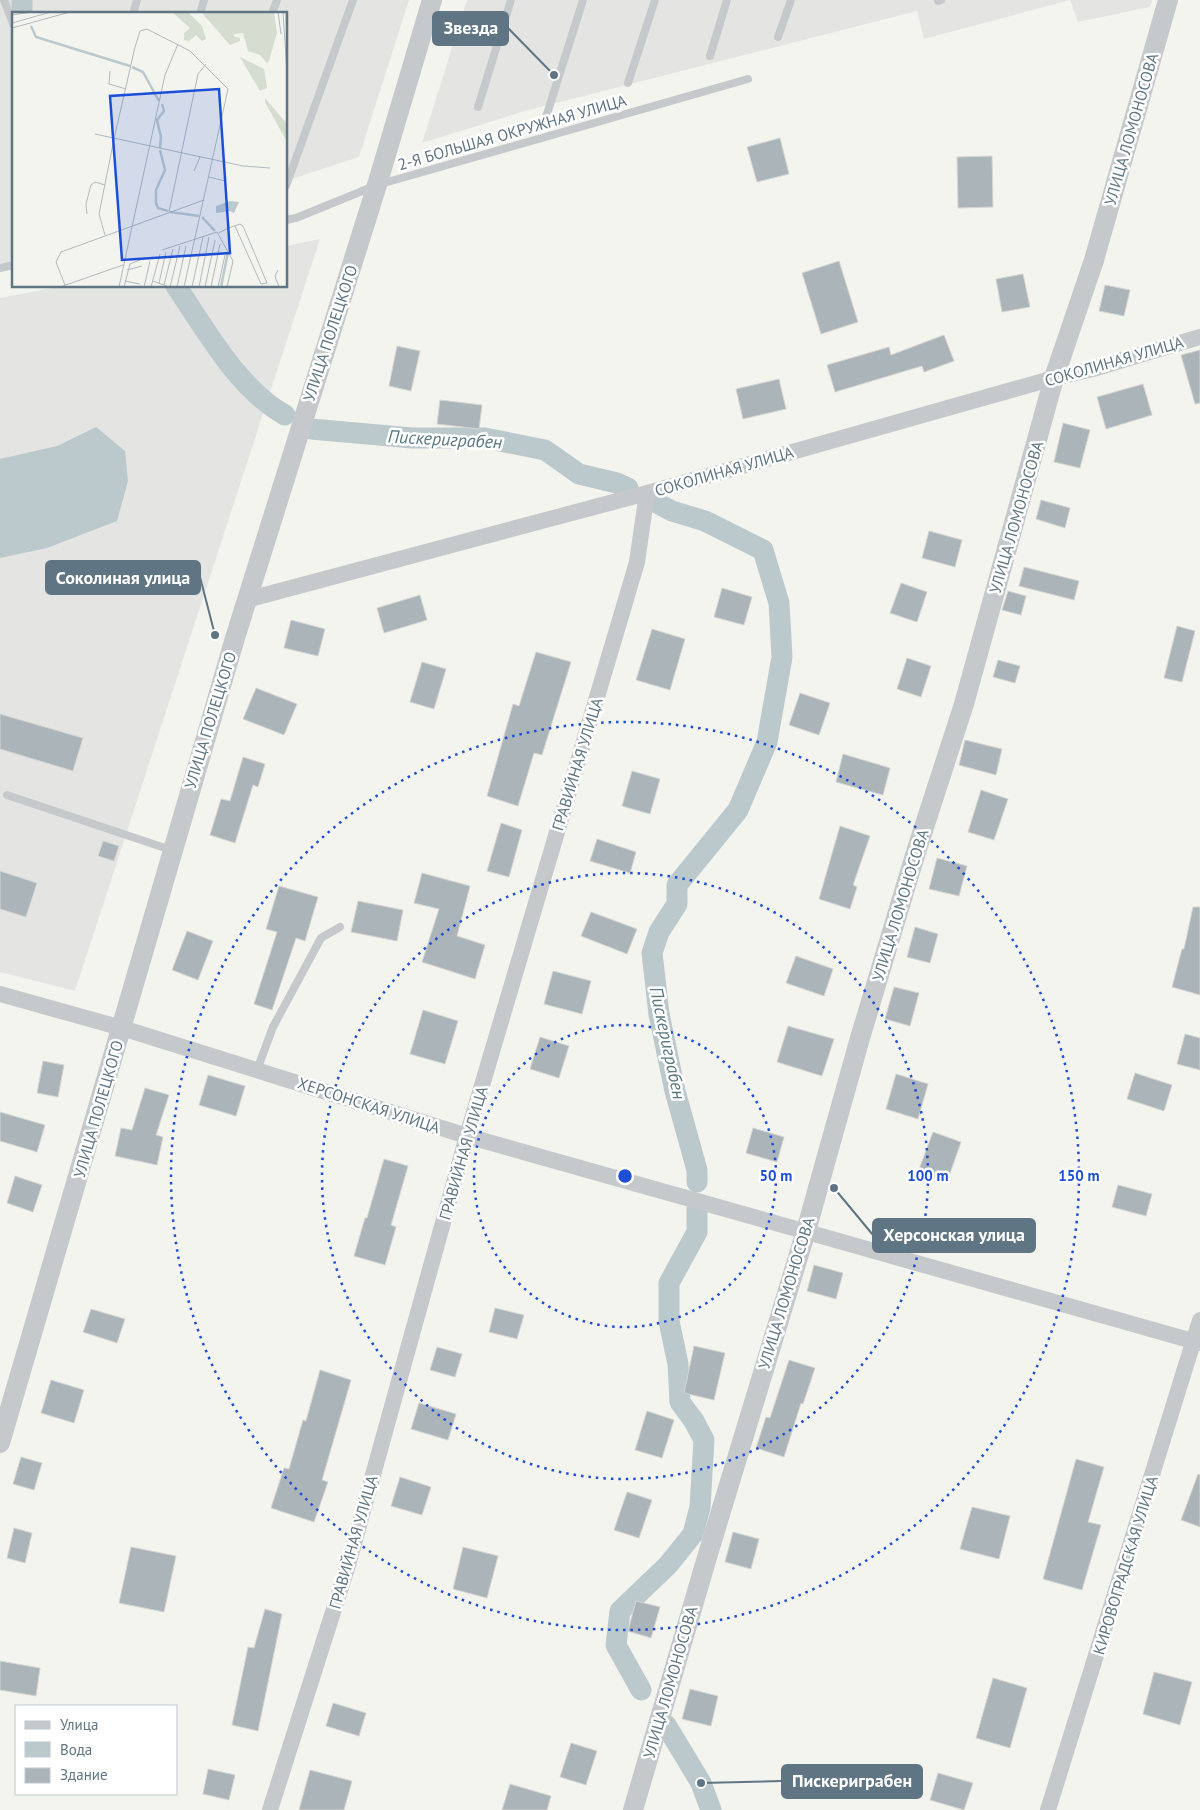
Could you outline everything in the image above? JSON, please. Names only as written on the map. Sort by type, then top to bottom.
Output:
[{"type":"street","name":"УЛИЦА ПОЛЕЦКОГО","points":[[0,1443],[122,1028],[171,850],[246,600],[377,185],[432,0]]},
{"type":"street","name":"УЛИЦА ЛОМОНОСОВА","points":[[633,1810],[705,1563],[806,1231],[860,1038],[913,861],[964,704],[1054,378],[1094,260],[1168,0]]},
{"type":"street","name":"СОКОЛИНАЯ УЛИЦА","points":[[246,600],[647,493],[1054,378],[1093,369],[1200,337]]},
{"type":"street","name":"ГРАВИЙНАЯ УЛИЦА","points":[[270,1810],[348,1565],[467,1136],[637,562],[647,493]]},
{"type":"street","name":"ХЕРСОНСКАЯ УЛИЦА","points":[[0,994],[122,1028],[467,1136],[806,1231],[833,1241],[1197,1342]]},
{"type":"street","name":"КИРОВОГРАДСКАЯ УЛИЦА","points":[[1048,1810],[1197,1342],[1200,1320]]},
{"type":"lane","points":[[4,0],[12,21]]},
{"type":"lane","points":[[273,12],[277,0]]},
{"type":"lane","points":[[288,180],[353,0]]},
{"type":"lane","points":[[478,107],[512,0]]},
{"type":"lane","points":[[547,114],[583,0]]},
{"type":"lane","points":[[628,83],[655,0]]},
{"type":"lane","points":[[710,56],[728,0]]},
{"type":"lane","points":[[778,37],[791,0]]},
{"type":"lane","name":"2-Я БОЛЬШАЯ ОКРУЖНАЯ УЛИЦА","points":[[288,220],[377,185],[748,79]]},
{"type":"lane","points":[[7,795],[171,850]]},
{"type":"lane","points":[[257,1070],[273,1027],[321,938],[340,927]]},
{"type":"shaded area","points":[[0,0],[409,0],[359,157],[288,180],[288,12],[12,12],[12,269],[0,272]]},
{"type":"shaded area","points":[[467,0],[1070,0],[924,39],[917,11],[525,111],[422,143]]},
{"type":"shaded area","points":[[1070,0],[1152,0],[1150,7],[1078,22]]},
{"type":"shaded area","points":[[320,239],[75,991],[0,972],[0,298],[52,288],[288,288],[288,246]]},
{"type":"water","points":[[96,427],[125,451],[128,481],[117,521],[47,548],[0,558],[0,459],[57,446]]},
{"type":"building","points":[[780,138],[789,174],[757,182],[747,147]]},
{"type":"building","points":[[992,156],[993,207],[958,208],[957,157]]},
{"type":"building","points":[[839,261],[858,322],[821,334],[802,273]]},
{"type":"building","points":[[1023,274],[1030,307],[1002,312],[996,279]]},
{"type":"building","points":[[1105,285],[1130,290],[1124,316],[1099,311]]},
{"type":"building","points":[[944,335],[954,361],[924,372],[922,366],[835,392],[827,365],[889,347],[891,355]]},
{"type":"building","points":[[397,346],[420,351],[411,391],[389,386]]},
{"type":"building","points":[[1200,350],[1200,403],[1195,404],[1181,355]]},
{"type":"building","points":[[779,379],[786,409],[743,419],[736,389]]},
{"type":"building","points":[[1143,384],[1152,415],[1106,429],[1097,397]]},
{"type":"building","points":[[440,400],[482,405],[479,429],[437,424]]},
{"type":"building","points":[[1063,423],[1090,430],[1080,468],[1054,462]]},
{"type":"building","points":[[1041,500],[1070,508],[1065,528],[1036,519]]},
{"type":"building","points":[[929,531],[962,540],[955,567],[922,558]]},
{"type":"building","points":[[1024,567],[1079,581],[1074,600],[1019,586]]},
{"type":"building","points":[[901,583],[927,592],[917,622],[890,613]]},
{"type":"building","points":[[722,588],[752,597],[744,625],[714,617]]},
{"type":"building","points":[[1008,591],[1026,596],[1021,615],[1002,610]]},
{"type":"building","points":[[420,595],[427,620],[384,633],[377,608]]},
{"type":"building","points":[[291,620],[325,629],[318,656],[284,648]]},
{"type":"building","points":[[1177,626],[1195,631],[1182,682],[1164,678]]},
{"type":"building","points":[[652,629],[685,639],[670,690],[636,680]]},
{"type":"building","points":[[536,652],[571,662],[542,755],[534,753],[518,806],[487,796],[513,704],[519,706]]},
{"type":"building","points":[[907,658],[931,666],[921,697],[897,689]]},
{"type":"building","points":[[998,660],[1020,666],[1015,683],[993,677]]},
{"type":"building","points":[[422,662],[446,669],[434,709],[410,702]]},
{"type":"building","points":[[256,688],[297,704],[284,735],[243,719]]},
{"type":"building","points":[[800,693],[830,703],[819,735],[789,725]]},
{"type":"building","points":[[0,714],[83,738],[73,771],[0,749]]},
{"type":"building","points":[[965,740],[1002,749],[996,775],[959,765]]},
{"type":"building","points":[[843,754],[890,768],[883,795],[836,782]]},
{"type":"building","points":[[243,757],[265,764],[258,787],[253,785],[235,843],[210,835],[221,799],[230,801]]},
{"type":"building","points":[[632,771],[660,779],[650,814],[622,806]]},
{"type":"building","points":[[981,790],[1008,799],[994,840],[968,832]]},
{"type":"building","points":[[501,823],[522,830],[509,877],[487,871]]},
{"type":"building","points":[[840,826],[870,836],[853,885],[857,887],[850,909],[819,899]]},
{"type":"building","points":[[597,839],[636,852],[630,873],[590,861]]},
{"type":"building","points":[[103,841],[119,846],[114,861],[98,856]]},
{"type":"building","points":[[937,858],[967,866],[959,896],[929,889]]},
{"type":"building","points":[[0,871],[37,883],[26,917],[0,909]]},
{"type":"building","points":[[422,873],[470,886],[457,936],[485,945],[475,979],[422,962],[439,909],[414,903]]},
{"type":"building","points":[[279,886],[318,897],[305,941],[296,938],[272,1010],[254,1004],[277,932],[266,929]]},
{"type":"building","points":[[358,901],[403,910],[397,941],[351,932]]},
{"type":"building","points":[[1193,907],[1200,907],[1200,995],[1172,987],[1182,949],[1184,949]]},
{"type":"building","points":[[591,912],[637,929],[627,954],[581,936]]},
{"type":"building","points":[[915,927],[938,934],[930,963],[907,957]]},
{"type":"building","points":[[187,931],[213,941],[198,980],[172,970]]},
{"type":"building","points":[[796,956],[833,969],[824,996],[786,983]]},
{"type":"building","points":[[553,971],[591,981],[582,1014],[544,1004]]},
{"type":"building","points":[[894,987],[919,993],[910,1026],[885,1019]]},
{"type":"building","points":[[423,1010],[458,1021],[445,1064],[410,1054]]},
{"type":"building","points":[[788,1026],[834,1039],[822,1076],[777,1062]]},
{"type":"building","points":[[1185,1034],[1200,1038],[1200,1070],[1177,1064]]},
{"type":"building","points":[[540,1037],[569,1046],[559,1078],[530,1069]]},
{"type":"building","points":[[43,1061],[64,1065],[58,1097],[37,1093]]},
{"type":"building","points":[[1135,1073],[1172,1085],[1164,1111],[1127,1099]]},
{"type":"building","points":[[896,1074],[928,1084],[918,1119],[886,1109]]},
{"type":"building","points":[[208,1075],[245,1086],[236,1116],[199,1105]]},
{"type":"building","points":[[145,1088],[169,1095],[156,1135],[163,1137],[157,1165],[115,1156],[121,1128],[132,1130]]},
{"type":"building","points":[[0,1112],[45,1125],[37,1152],[0,1141]]},
{"type":"building","points":[[753,1128],[784,1137],[777,1162],[746,1153]]},
{"type":"building","points":[[933,1132],[961,1142],[947,1182],[918,1172]]},
{"type":"building","points":[[384,1159],[408,1166],[391,1225],[396,1227],[385,1265],[354,1256]]},
{"type":"building","points":[[15,1176],[42,1185],[33,1212],[7,1203]]},
{"type":"building","points":[[1118,1185],[1152,1194],[1146,1216],[1112,1207]]},
{"type":"building","points":[[814,1265],[843,1273],[836,1299],[807,1291]]},
{"type":"building","points":[[495,1308],[524,1315],[517,1339],[489,1332]]},
{"type":"building","points":[[91,1309],[125,1319],[117,1343],[83,1332]]},
{"type":"building","points":[[694,1346],[725,1353],[714,1400],[684,1393]]},
{"type":"building","points":[[437,1347],[462,1354],[455,1377],[430,1370]]},
{"type":"building","points":[[789,1360],[815,1368],[803,1404],[801,1403],[784,1457],[756,1448],[766,1417],[770,1418]]},
{"type":"building","points":[[320,1370],[351,1380],[322,1480],[328,1482],[314,1522],[271,1508],[284,1468],[289,1469],[303,1420],[306,1421]]},
{"type":"building","points":[[51,1380],[84,1390],[74,1423],[41,1413]]},
{"type":"building","points":[[419,1403],[456,1414],[448,1440],[411,1429]]},
{"type":"building","points":[[647,1411],[674,1420],[662,1458],[635,1450]]},
{"type":"building","points":[[21,1457],[42,1463],[34,1490],[13,1484]]},
{"type":"building","points":[[1076,1459],[1104,1467],[1088,1522],[1101,1525],[1082,1590],[1043,1579]]},
{"type":"building","points":[[1198,1474],[1200,1475],[1200,1527],[1181,1520]]},
{"type":"building","points":[[400,1477],[431,1487],[422,1515],[391,1506]]},
{"type":"building","points":[[627,1492],[652,1500],[639,1538],[614,1530]]},
{"type":"building","points":[[972,1507],[1010,1516],[999,1559],[960,1549]]},
{"type":"building","points":[[14,1528],[32,1533],[25,1563],[7,1558]]},
{"type":"building","points":[[733,1532],[759,1539],[751,1569],[725,1562]]},
{"type":"building","points":[[131,1547],[176,1556],[164,1612],[119,1603]]},
{"type":"building","points":[[463,1547],[498,1556],[487,1598],[453,1589]]},
{"type":"building","points":[[636,1601],[660,1607],[651,1638],[628,1631]]},
{"type":"building","points":[[265,1609],[282,1614],[258,1731],[232,1725],[248,1647],[254,1648]]},
{"type":"building","points":[[0,1661],[40,1668],[36,1696],[0,1690]]},
{"type":"building","points":[[1154,1672],[1192,1682],[1180,1725],[1143,1714]]},
{"type":"building","points":[[993,1678],[1027,1688],[1010,1748],[976,1738]]},
{"type":"building","points":[[690,1689],[718,1696],[711,1726],[682,1719]]},
{"type":"building","points":[[333,1703],[366,1713],[359,1736],[326,1726]]},
{"type":"building","points":[[571,1743],[597,1751],[586,1785],[560,1777]]},
{"type":"building","points":[[208,1769],[235,1775],[229,1800],[203,1794]]},
{"type":"building","points":[[310,1770],[352,1781],[344,1810],[299,1810]]},
{"type":"building","points":[[938,1773],[973,1783],[964,1810],[930,1800]]},
{"type":"building","points":[[510,1784],[551,1796],[547,1810],[502,1810]]},
{"type":"waterway","name":"Пискериграбен","points":[[22,0],[22,12]]},
{"type":"waterway","name":"Пискериграбен","points":[[177,288],[211,339],[238,374],[268,404],[285,415]]},
{"type":"waterway","name":"Пискериграбен","points":[[311,429],[412,438],[485,438],[545,450],[579,474],[617,483],[628,488]]},
{"type":"waterway","name":"Пискериграбен","points":[[653,501],[672,511],[705,521],[763,550],[779,603],[782,657],[767,742],[738,810],[677,885],[677,904],[659,932],[652,953],[659,1014],[675,1091],[697,1170],[697,1182]]},
{"type":"waterway","name":"Пискериграбен","points":[[641,1690],[616,1645],[620,1611],[668,1565],[693,1534],[700,1507],[704,1440],[694,1421],[680,1402],[678,1364],[669,1321],[669,1283],[697,1232],[697,1206]]},
{"type":"waterway","name":"Пискериграбен","points":[[666,1725],[701,1783],[711,1810]]},
{"type":"place","name":"Звезда","points":[[554,75]]},
{"type":"place","name":"Соколиная улица","points":[[215,635]]},
{"type":"place","name":"Херсонская улица","points":[[834,1188]]},
{"type":"place","name":"Пискериграбен","points":[[701,1783]]}]
